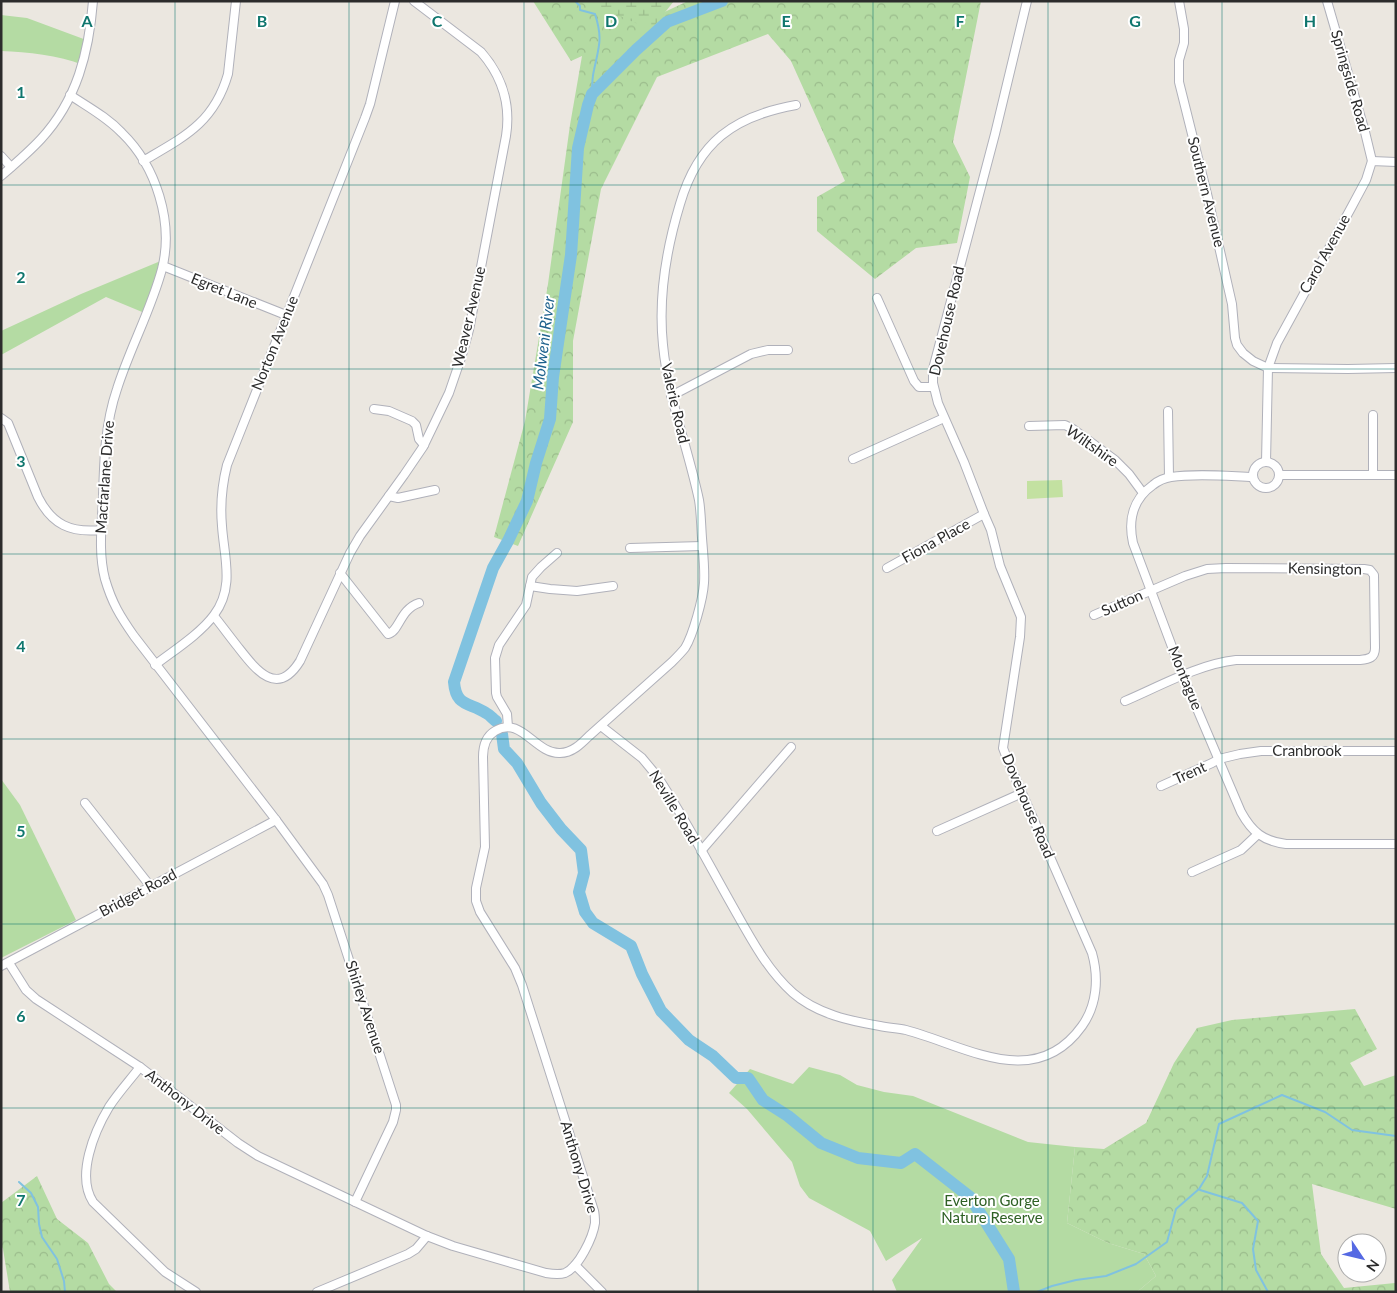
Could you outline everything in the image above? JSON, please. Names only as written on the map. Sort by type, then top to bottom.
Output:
[{"type":"street","points":[[1,176],[42,138],[56,121],[70,95],[86,52],[93,1]]},
{"type":"street","points":[[144,161],[189,134],[207,117],[215,105],[226,83],[228,74],[236,1]]},
{"type":"street","name":"Norton Avenue","points":[[155,665],[204,626],[214,616],[222,600],[227,576],[221,500],[225,474],[232,451],[365,118],[395,1]]},
{"type":"street","name":"Weaver Avenue","points":[[214,616],[257,670],[268,678],[282,678],[294,670],[300,661],[340,573],[360,536],[424,445],[449,393],[462,355],[469,330],[508,126],[508,112],[502,85],[487,59],[481,52],[414,1]]},
{"type":"street","name":"Dovehouse Road","points":[[701,851],[761,954],[787,987],[806,1003],[828,1014],[911,1032],[988,1057],[1010,1062],[1032,1060],[1046,1056],[1060,1048],[1080,1029],[1090,1012],[1094,998],[1096,975],[1094,960],[1004,748],[1020,637],[1021,617],[1000,566],[984,514],[938,403],[932,379],[1027,1]]},
{"type":"street","name":"Southern Avenue","points":[[1179,1],[1184,29],[1184,44],[1179,60],[1179,82],[1230,297],[1235,338],[1237,345],[1243,353],[1268,368]]},
{"type":"street","name":"Springside Road","points":[[1327,1],[1372,161]]},
{"type":"street","name":"Macfarlane Drive","points":[[70,95],[115,126],[132,144],[144,161],[153,178],[162,207],[165,235],[163,266],[117,388],[110,410],[106,433],[101,556],[110,594],[116,611],[155,665],[276,820]]},
{"type":"street","name":"Valerie Road","points":[[601,726],[672,662],[685,647],[698,614],[702,596],[704,578],[699,501],[671,396],[663,348],[661,318],[664,269],[683,192],[691,174],[710,146],[730,128],[768,111],[796,105]]},
{"type":"street","points":[[1,156],[11,167]]},
{"type":"street","points":[[1372,161],[1396,162]]},
{"type":"street","name":"Carol Avenue","points":[[1266,462],[1268,368],[1277,343],[1366,180],[1372,161]]},
{"type":"street","name":"Egret Lane","points":[[163,266],[286,315]]},
{"type":"street","points":[[877,298],[914,381],[919,388],[934,388]]},
{"type":"street","points":[[671,396],[750,354],[768,350],[788,350]]},
{"type":"street","points":[[1268,368],[1396,368]]},
{"type":"street","points":[[374,408],[389,411],[412,422],[416,425],[419,439],[424,445]]},
{"type":"street","points":[[1168,411],[1169,477]]},
{"type":"street","points":[[1373,415],[1374,474]]},
{"type":"street","points":[[1,418],[8,423],[38,497],[50,516],[69,528],[89,531],[101,530]]},
{"type":"street","points":[[853,459],[944,418]]},
{"type":"street","name":"Wiltshire","points":[[1028,426],[1065,425],[1073,429],[1115,460],[1129,474],[1143,493]]},
{"type":"street","points":[[1266,462],[1277,468],[1279,476],[1273,487],[1265,489],[1257,485],[1253,477],[1258,465],[1266,462]]},
{"type":"street","points":[[1279,476],[1396,475]]},
{"type":"street","name":"Montague","points":[[1253,477],[1169,477],[1157,482],[1143,493],[1137,502],[1131,517],[1131,532],[1133,543],[1183,676],[1241,812],[1248,824],[1258,834]]},
{"type":"street","points":[[389,496],[398,498],[435,490]]},
{"type":"street","name":"Fiona Place","points":[[887,568],[984,514]]},
{"type":"street","points":[[630,548],[702,546]]},
{"type":"street","points":[[557,553],[534,574],[526,605],[502,641],[496,654],[497,697],[507,714],[508,727],[520,731],[547,750],[560,754],[576,748],[601,726]]},
{"type":"street","name":"Kensington","points":[[1151,590],[1207,569],[1364,569],[1370,570],[1374,575],[1375,648],[1371,658],[1360,660],[1236,660],[1221,662],[1183,676]]},
{"type":"street","points":[[340,573],[388,634],[394,632],[407,610],[414,604],[419,603]]},
{"type":"street","points":[[530,586],[577,590],[613,586]]},
{"type":"street","name":"Sutton","points":[[1094,615],[1151,590]]},
{"type":"street","points":[[1125,701],[1183,676]]},
{"type":"street","name":"Neville Road","points":[[601,726],[650,767],[662,783],[701,851]]},
{"type":"street","name":"Anthony Drive","points":[[5,964],[26,990],[36,999],[140,1067],[258,1156],[453,1246],[546,1273],[561,1274],[567,1272],[583,1254],[595,1224],[594,1211],[522,985],[515,968],[480,912],[476,901],[476,888],[485,847],[483,751],[490,734],[498,729],[508,727]]},
{"type":"street","points":[[701,851],[791,747]]},
{"type":"street","name":"Cranbrook","points":[[1219,759],[1249,752],[1396,751]]},
{"type":"street","name":"Trent","points":[[1161,786],[1219,759]]},
{"type":"street","points":[[938,831],[1022,793]]},
{"type":"street","points":[[85,803],[150,887]]},
{"type":"street","name":"Bridget Road","points":[[5,964],[276,820]]},
{"type":"street","name":"Shirley Avenue","points":[[276,820],[323,884],[328,894],[396,1105],[393,1122],[355,1202]]},
{"type":"street","points":[[1192,872],[1241,850],[1258,834],[1269,840],[1286,844],[1396,844]]},
{"type":"street","points":[[140,1067],[110,1106],[102,1120],[87,1164],[88,1192],[93,1202],[158,1266],[196,1292]]},
{"type":"street","points":[[317,1292],[408,1254],[416,1249],[428,1236]]},
{"type":"street","points":[[575,1265],[602,1292]]},
{"type":"green space","points":[[533,1],[662,1],[641,23],[688,1],[981,1],[953,142],[970,177],[957,243],[916,248],[875,279],[817,231],[817,197],[845,181],[791,61],[768,34],[657,77],[601,189],[573,341],[573,422],[518,546],[494,537],[525,421],[548,284],[570,125],[582,56],[571,61]]},
{"type":"green space","points":[[599,1],[674,1],[651,30],[598,6]]},
{"type":"green space","points":[[1,15],[27,18],[89,41],[83,65],[43,55],[1,51]]},
{"type":"green space","points":[[163,260],[147,314],[106,297],[1,355],[1,331],[81,294]]},
{"type":"green space","points":[[1062,480],[1063,497],[1027,499],[1027,481]]},
{"type":"green space","points":[[1,779],[20,805],[76,920],[1,958]]},
{"type":"green space","points":[[1355,1009],[1377,1049],[1350,1063],[1364,1086],[1396,1075],[1396,1209],[1312,1184],[1321,1254],[1337,1278],[1337,1283],[1341,1283],[1344,1288],[1395,1283],[1396,1292],[1137,1292],[1156,1276],[1144,1254],[1108,1243],[1067,1223],[1075,1147],[1104,1149],[1146,1123],[1174,1063],[1197,1028],[1232,1020]]},
{"type":"green space","name":"Everton Gorge Nature Reserve","points":[[809,1067],[840,1075],[857,1085],[884,1092],[913,1096],[1028,1142],[1075,1147],[1067,1223],[1108,1243],[1144,1254],[1156,1276],[1137,1292],[897,1292],[892,1280],[922,1238],[886,1261],[870,1231],[809,1198],[800,1186],[792,1162],[747,1109],[729,1093],[750,1069],[793,1084]]},
{"type":"green space","points":[[37,1176],[57,1219],[88,1243],[109,1284],[117,1292],[10,1292],[1,1245],[1,1203]]},
{"type":"waterway","points":[[575,1],[580,6],[580,10],[595,14],[599,30],[599,48],[593,76],[592,94]]},
{"type":"waterway","name":"Molweni River","points":[[496,721],[480,710],[464,703],[457,696],[454,682],[493,568],[527,501],[536,463],[550,419],[553,377],[571,255],[578,148],[588,105],[592,94],[667,22],[722,1]]},
{"type":"waterway","name":"Molweni River","points":[[502,734],[504,749],[517,763],[541,803],[561,829],[581,850],[584,873],[579,892],[585,912],[593,923],[631,946],[642,974],[661,1011],[689,1040],[713,1056],[736,1078],[748,1078],[763,1100],[788,1116],[821,1143],[858,1158],[901,1163],[915,1154],[970,1197],[1009,1259],[1014,1292]]},
{"type":"waterway","points":[[1037,1292],[1076,1280],[1106,1276],[1136,1264],[1167,1242],[1176,1209],[1199,1189],[1207,1176],[1219,1124],[1282,1095],[1325,1112],[1352,1130],[1396,1136]]},
{"type":"waterway","points":[[19,1182],[31,1193],[38,1207],[42,1237],[57,1259],[64,1281],[65,1292]]},
{"type":"waterway","points":[[1200,1190],[1242,1203],[1258,1221],[1253,1249],[1256,1270],[1268,1292]]}]
